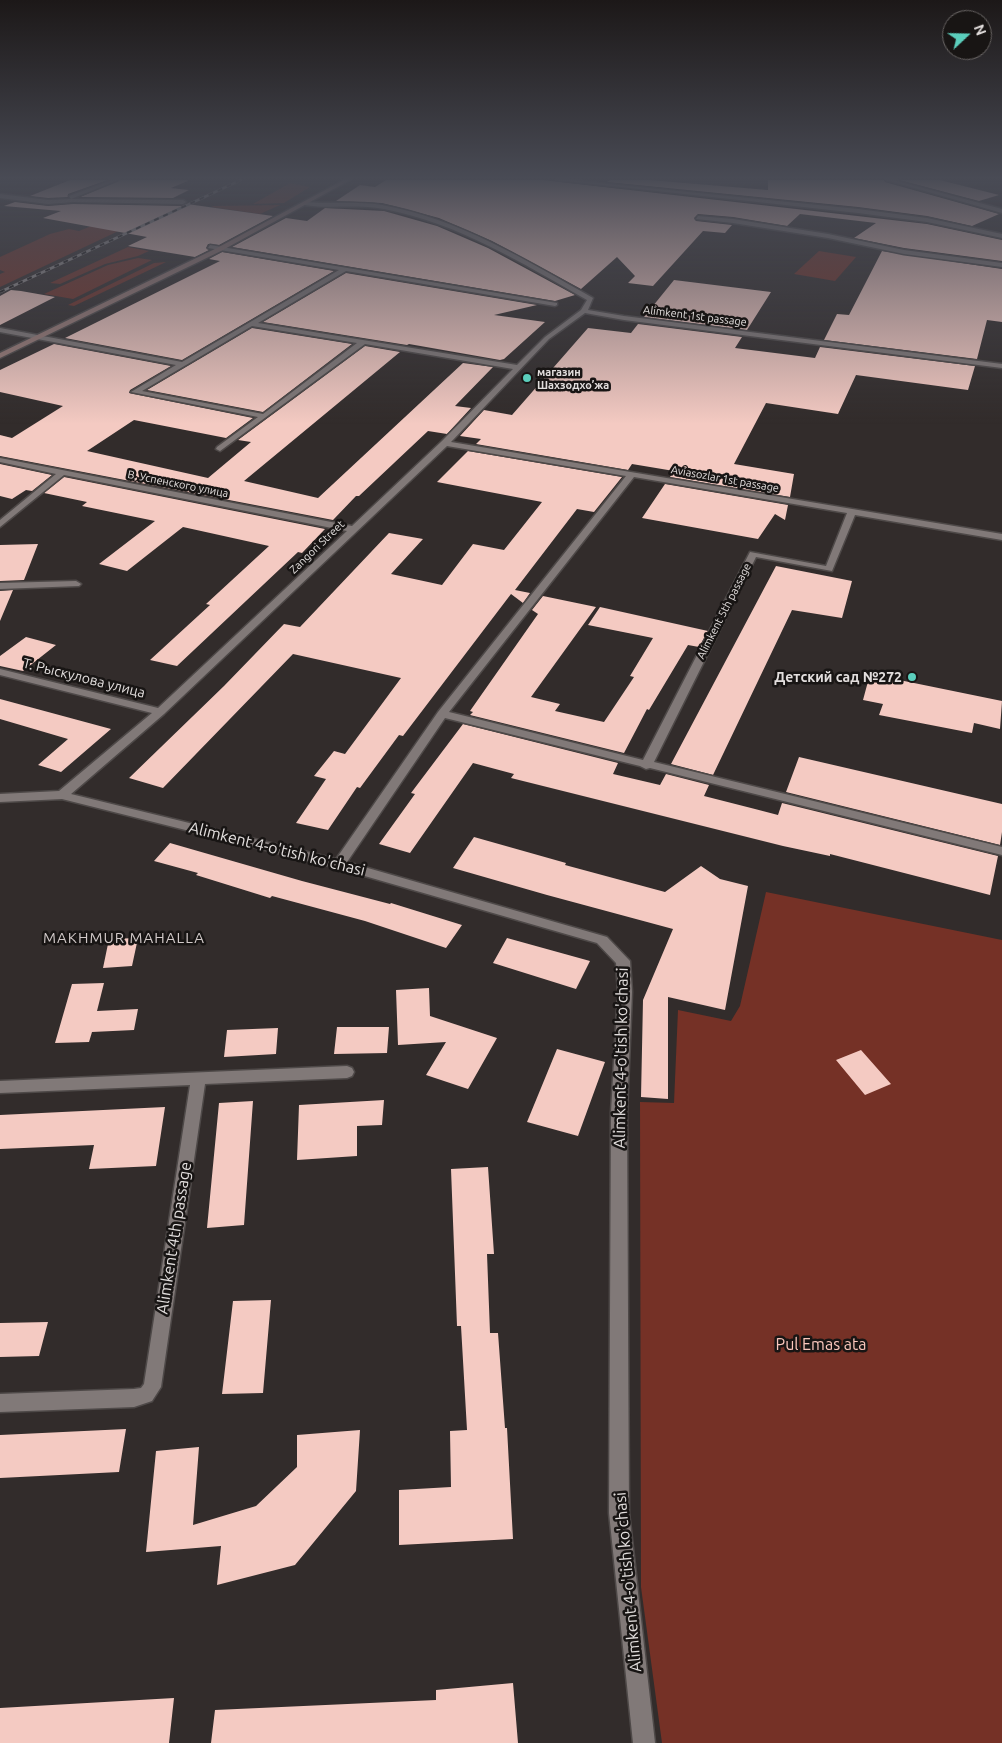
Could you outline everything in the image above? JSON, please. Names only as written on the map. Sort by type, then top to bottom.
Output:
[{"type":"main road","points":[[0,348],[178,261]]},
{"type":"main road","points":[[0,356],[196,261]]},
{"type":"street","points":[[294,261],[555,304]]},
{"type":"street","points":[[522,261],[591,299],[584,311]]},
{"type":"street","points":[[974,261],[1002,265]]},
{"type":"street","points":[[263,416],[136,392],[345,270]]},
{"type":"street","name":"Alimkent 1st passage","points":[[584,311],[624,318],[1002,366]]},
{"type":"street","name":"Zangori Street","points":[[62,795],[160,712],[352,529],[445,444],[517,366],[546,338],[584,311]]},
{"type":"street","points":[[252,324],[362,343],[517,366]]},
{"type":"street","points":[[0,330],[183,364]]},
{"type":"street","points":[[220,449],[362,343]]},
{"type":"street","name":"Aviasozlar 1st passage","points":[[445,444],[1002,537]]},
{"type":"street","name":"В. Успенского улица","points":[[0,460],[352,529]]},
{"type":"street","points":[[0,524],[62,473]]},
{"type":"street","points":[[339,864],[442,714],[631,475]]},
{"type":"street","name":"Alimkent 5th passage","points":[[646,766],[753,554],[829,569],[852,512]]},
{"type":"street","points":[[0,586],[76,584]]},
{"type":"street","name":"Т. Рыскулова улица","points":[[0,672],[160,712]]},
{"type":"street","points":[[442,714],[646,766],[1002,851]]},
{"type":"street","name":"Alimkent 4-o'tish ko'chasi","points":[[0,798],[62,795],[339,864],[602,940],[623,961],[625,992],[619,1112],[619,1513],[644,1743]]},
{"type":"street","points":[[0,1087],[347,1072]]},
{"type":"street","name":"Alimkent 4th passage","points":[[0,1403],[134,1398],[146,1396],[152,1387],[198,1079]]},
{"type":"green space","points":[[0,261],[54,261],[0,287],[0,274],[5,272],[0,270]]},
{"type":"green space","points":[[97,261],[116,261],[105,264],[60,284],[50,283]]},
{"type":"green space","points":[[124,261],[149,261],[73,299],[44,294],[108,265]]},
{"type":"green space","points":[[808,261],[852,261],[835,281],[794,274]]},
{"type":"green space","points":[[166,262],[74,306],[68,305],[154,263]]},
{"type":"green space","name":"Pul Emas ata","points":[[766,892],[1002,940],[1002,1743],[662,1743],[641,1587],[640,1102],[674,1103],[678,1010],[731,1021],[740,1006]]},
{"type":"building","points":[[219,261],[277,261],[334,271],[182,360],[65,338]]},
{"type":"building","points":[[318,261],[513,261],[575,295],[555,301]]},
{"type":"building","points":[[530,261],[612,261],[581,289]]},
{"type":"building","points":[[621,261],[675,261],[653,286],[628,283],[635,276]]},
{"type":"building","points":[[877,261],[951,261],[1002,269],[1002,322],[987,320],[977,359],[824,340],[837,314],[849,315]]},
{"type":"building","points":[[346,273],[537,305],[494,315],[545,322],[504,359],[500,360],[263,322]]},
{"type":"building","points":[[674,280],[771,292],[747,330],[644,317]]},
{"type":"building","points":[[11,290],[55,297],[0,325],[0,296]]},
{"type":"building","points":[[638,324],[742,337],[735,348],[815,358],[820,347],[975,366],[968,390],[856,375],[838,414],[766,403],[734,464],[794,474],[790,497],[670,477],[674,471],[632,464],[628,470],[476,444],[481,439],[460,436],[484,410],[512,415],[588,328],[631,333]]},
{"type":"building","points":[[252,328],[352,344],[263,412],[147,390]]},
{"type":"building","points":[[54,344],[171,366],[130,390],[129,393],[253,418],[226,438],[134,420],[87,451],[208,478],[251,442],[238,440],[365,346],[400,352],[244,481],[318,498],[463,363],[493,367],[455,406],[471,408],[447,434],[428,431],[359,496],[356,496],[333,520],[0,456],[0,435],[12,438],[63,406],[0,392],[0,370]]},
{"type":"building","points":[[468,451],[622,477],[594,512],[577,509],[515,590],[530,593],[523,603],[511,594],[403,736],[399,735],[360,788],[357,787],[328,830],[296,823],[326,779],[314,776],[334,751],[345,754],[401,678],[293,654],[163,788],[129,778],[224,686],[284,624],[300,627],[389,533],[423,539],[391,574],[442,585],[473,544],[504,550],[542,502],[437,482]]},
{"type":"building","points":[[0,464],[52,475],[32,491],[26,490],[12,499],[0,496]]},
{"type":"building","points":[[64,477],[325,529],[302,553],[298,552],[177,666],[150,660],[210,605],[206,604],[269,546],[183,527],[127,571],[99,564],[155,521],[82,506],[87,502],[44,493]]},
{"type":"building","points":[[665,484],[788,505],[785,520],[775,514],[758,539],[642,518]]},
{"type":"building","points":[[38,544],[24,580],[0,581],[0,545]]},
{"type":"building","points":[[776,566],[852,581],[842,618],[792,610],[713,775],[671,764]]},
{"type":"building","points":[[13,590],[0,621],[0,591]]},
{"type":"building","points":[[543,596],[596,607],[531,697],[560,704],[555,711],[604,722],[634,677],[630,676],[653,638],[588,625],[600,607],[708,631],[699,647],[688,645],[649,710],[647,709],[624,753],[470,715],[473,712],[470,711],[538,614],[532,610]]},
{"type":"building","points":[[26,637],[56,645],[23,671],[0,666],[0,656]]},
{"type":"building","points":[[870,674],[1002,701],[1000,729],[974,723],[972,733],[879,715],[883,704],[863,700]]},
{"type":"building","points":[[0,699],[111,729],[61,772],[38,765],[68,739],[0,719]]},
{"type":"building","points":[[463,724],[618,763],[613,774],[660,785],[666,774],[709,785],[704,796],[778,815],[782,803],[998,856],[990,895],[830,854],[830,856],[783,846],[511,778],[514,774],[473,763],[410,853],[379,844],[415,794],[411,793]]},
{"type":"building","points":[[799,757],[1002,804],[1000,845],[786,792]]},
{"type":"building","points":[[474,837],[566,863],[565,865],[665,892],[701,866],[720,879],[748,886],[725,1010],[668,997],[668,1099],[641,1097],[643,1000],[673,929],[453,868]]},
{"type":"building","points":[[170,843],[302,881],[391,903],[462,925],[446,948],[365,921],[272,896],[270,898],[196,875],[198,873],[154,861]]},
{"type":"building","points":[[138,938],[132,966],[103,968],[109,939]]},
{"type":"building","points":[[507,938],[590,961],[576,989],[493,963]]},
{"type":"building","points":[[104,983],[97,1011],[138,1009],[134,1030],[92,1032],[89,1042],[55,1043],[72,984]]},
{"type":"building","points":[[429,988],[430,1016],[497,1038],[468,1089],[426,1075],[446,1042],[398,1045],[396,990]]},
{"type":"building","points":[[337,1027],[389,1027],[387,1053],[334,1054]]},
{"type":"building","points":[[278,1028],[276,1054],[224,1057],[227,1030]]},
{"type":"building","points":[[557,1049],[605,1062],[578,1136],[527,1122]]},
{"type":"building","points":[[861,1050],[891,1084],[865,1095],[836,1060]]},
{"type":"building","points":[[384,1100],[382,1125],[357,1126],[357,1156],[297,1160],[299,1105]]},
{"type":"building","points":[[253,1101],[244,1225],[207,1228],[219,1103]]},
{"type":"building","points":[[165,1107],[156,1166],[89,1169],[94,1145],[0,1149],[0,1115]]},
{"type":"building","points":[[488,1167],[494,1254],[487,1254],[490,1333],[498,1333],[505,1428],[507,1428],[513,1539],[399,1545],[399,1490],[451,1487],[450,1431],[467,1430],[461,1326],[457,1326],[451,1169]]},
{"type":"building","points":[[271,1300],[263,1393],[222,1394],[233,1301]]},
{"type":"building","points":[[48,1322],[39,1356],[0,1357],[0,1323]]},
{"type":"building","points":[[126,1429],[119,1472],[0,1478],[0,1435]]},
{"type":"building","points":[[360,1430],[356,1491],[295,1565],[217,1585],[221,1546],[146,1552],[156,1451],[199,1447],[193,1525],[256,1506],[297,1467],[297,1435]]},
{"type":"building","points":[[513,1683],[518,1743],[211,1743],[215,1710],[436,1700],[436,1690]]},
{"type":"building","points":[[174,1698],[169,1743],[0,1743],[0,1708]]},
{"type":"railway","points":[[0,292],[66,261]]},
{"type":"place","name":"магазин Шахзодхо’жа","points":[[527,378]]},
{"type":"place","name":"Детский сад №272","points":[[912,677]]},
{"type":"district","name":"MAKHMUR MAHALLA","points":[[124,938]]}]
